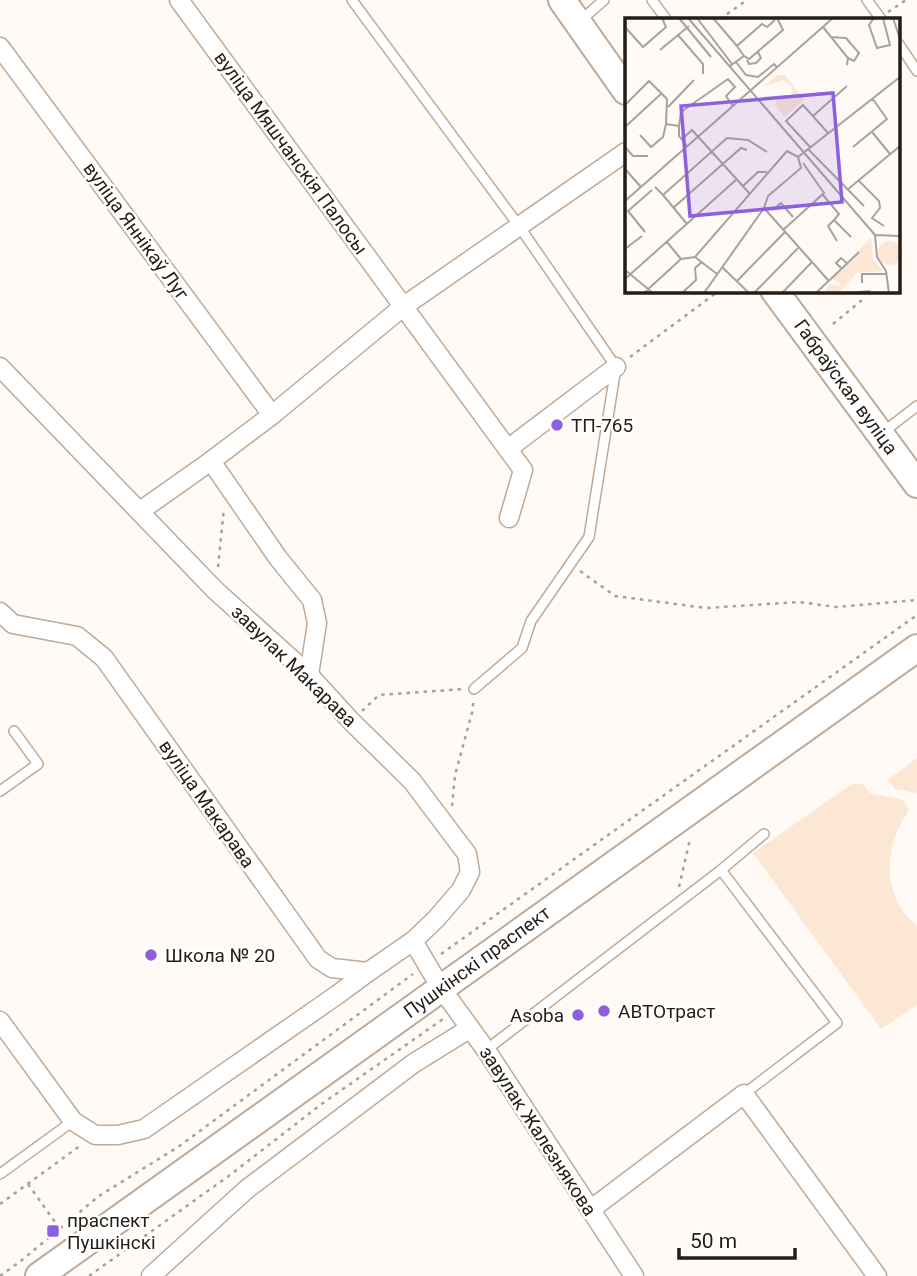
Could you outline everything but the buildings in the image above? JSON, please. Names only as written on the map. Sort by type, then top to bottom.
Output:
[{"type":"main road","points":[[562,0],[625,90]]},
{"type":"main road","name":"Габраўская вуліца","points":[[775,292],[917,484]]},
{"type":"main road","name":"Пушкінскі праспект","points":[[39,1276],[917,648]]},
{"type":"street","name":"вуліца Мяшчанскія Палосы","points":[[179,0],[509,448],[523,470],[509,518]]},
{"type":"street","name":"вуліца Яннікаў Луг","points":[[0,47],[272,415]]},
{"type":"street","points":[[140,510],[272,415],[404,306],[625,153]]},
{"type":"street","name":"завулак Макарава","points":[[0,367],[215,590],[309,675],[412,781],[467,854],[470,872],[461,890],[412,941]]},
{"type":"street","points":[[509,448],[616,367]]},
{"type":"street","points":[[211,461],[278,558],[312,600],[317,623],[309,675]]},
{"type":"street","name":"вуліца Макарава","points":[[4,623],[77,636],[104,658],[318,959],[332,968],[368,972]]},
{"type":"street","points":[[0,1021],[73,1121],[95,1135],[118,1135],[144,1129],[412,941],[440,988]]},
{"type":"street","name":"завулак Жалезнякова","points":[[440,988],[486,1050],[634,1276]]},
{"type":"street","points":[[151,1276],[247,1189],[414,1063],[469,1029]]},
{"type":"street","points":[[590,1210],[744,1094],[877,1276]]},
{"type":"lane","points":[[352,0],[519,226],[616,367],[589,537],[531,621],[522,648],[474,689]]},
{"type":"lane","points":[[579,23],[604,0]]},
{"type":"lane","points":[[652,0],[665,18]]},
{"type":"lane","points":[[867,0],[880,18]]},
{"type":"lane","points":[[900,46],[917,71]]},
{"type":"lane","points":[[881,434],[917,406]]},
{"type":"lane","points":[[0,791],[38,764],[14,731]]},
{"type":"lane","points":[[486,1050],[764,834]]},
{"type":"lane","points":[[720,870],[837,1023],[744,1094]]},
{"type":"lane","points":[[0,1174],[73,1121]]},
{"type":"path","points":[[721,18],[747,0]]},
{"type":"path","points":[[880,18],[906,0]]},
{"type":"path","points":[[616,367],[717,292]]},
{"type":"path","points":[[833,324],[862,300]]},
{"type":"path","points":[[215,590],[226,483]]},
{"type":"path","points":[[570,564],[615,596],[706,608],[799,602],[836,607],[917,600]]},
{"type":"path","points":[[0,1276],[99,1196],[178,1147],[426,965],[917,615]]},
{"type":"path","points":[[351,721],[379,695],[474,689],[473,709],[455,775],[449,830]]},
{"type":"path","points":[[676,903],[690,839]]},
{"type":"path","points":[[89,1276],[230,1175],[323,1103],[456,1010]]},
{"type":"path","points":[[0,1204],[95,1135]]},
{"type":"path","points":[[28,1184],[60,1229]]},
{"type":"shaded area","points":[[917,758],[917,793],[895,789],[888,780]]},
{"type":"shaded area","points":[[852,784],[863,784],[870,793],[903,800],[909,810],[894,839],[890,870],[897,900],[905,914],[917,926],[917,1005],[881,1029],[753,853]]},
{"type":"place","name":"ТП-765","points":[[557,425]]},
{"type":"place","name":"Школа № 20","points":[[151,955]]},
{"type":"place","name":"АВТОтраст","points":[[604,1011]]},
{"type":"place","name":"Asoba","points":[[578,1015]]},
{"type":"place","name":"праспект Пушкінскі","points":[[53,1231]]}]
